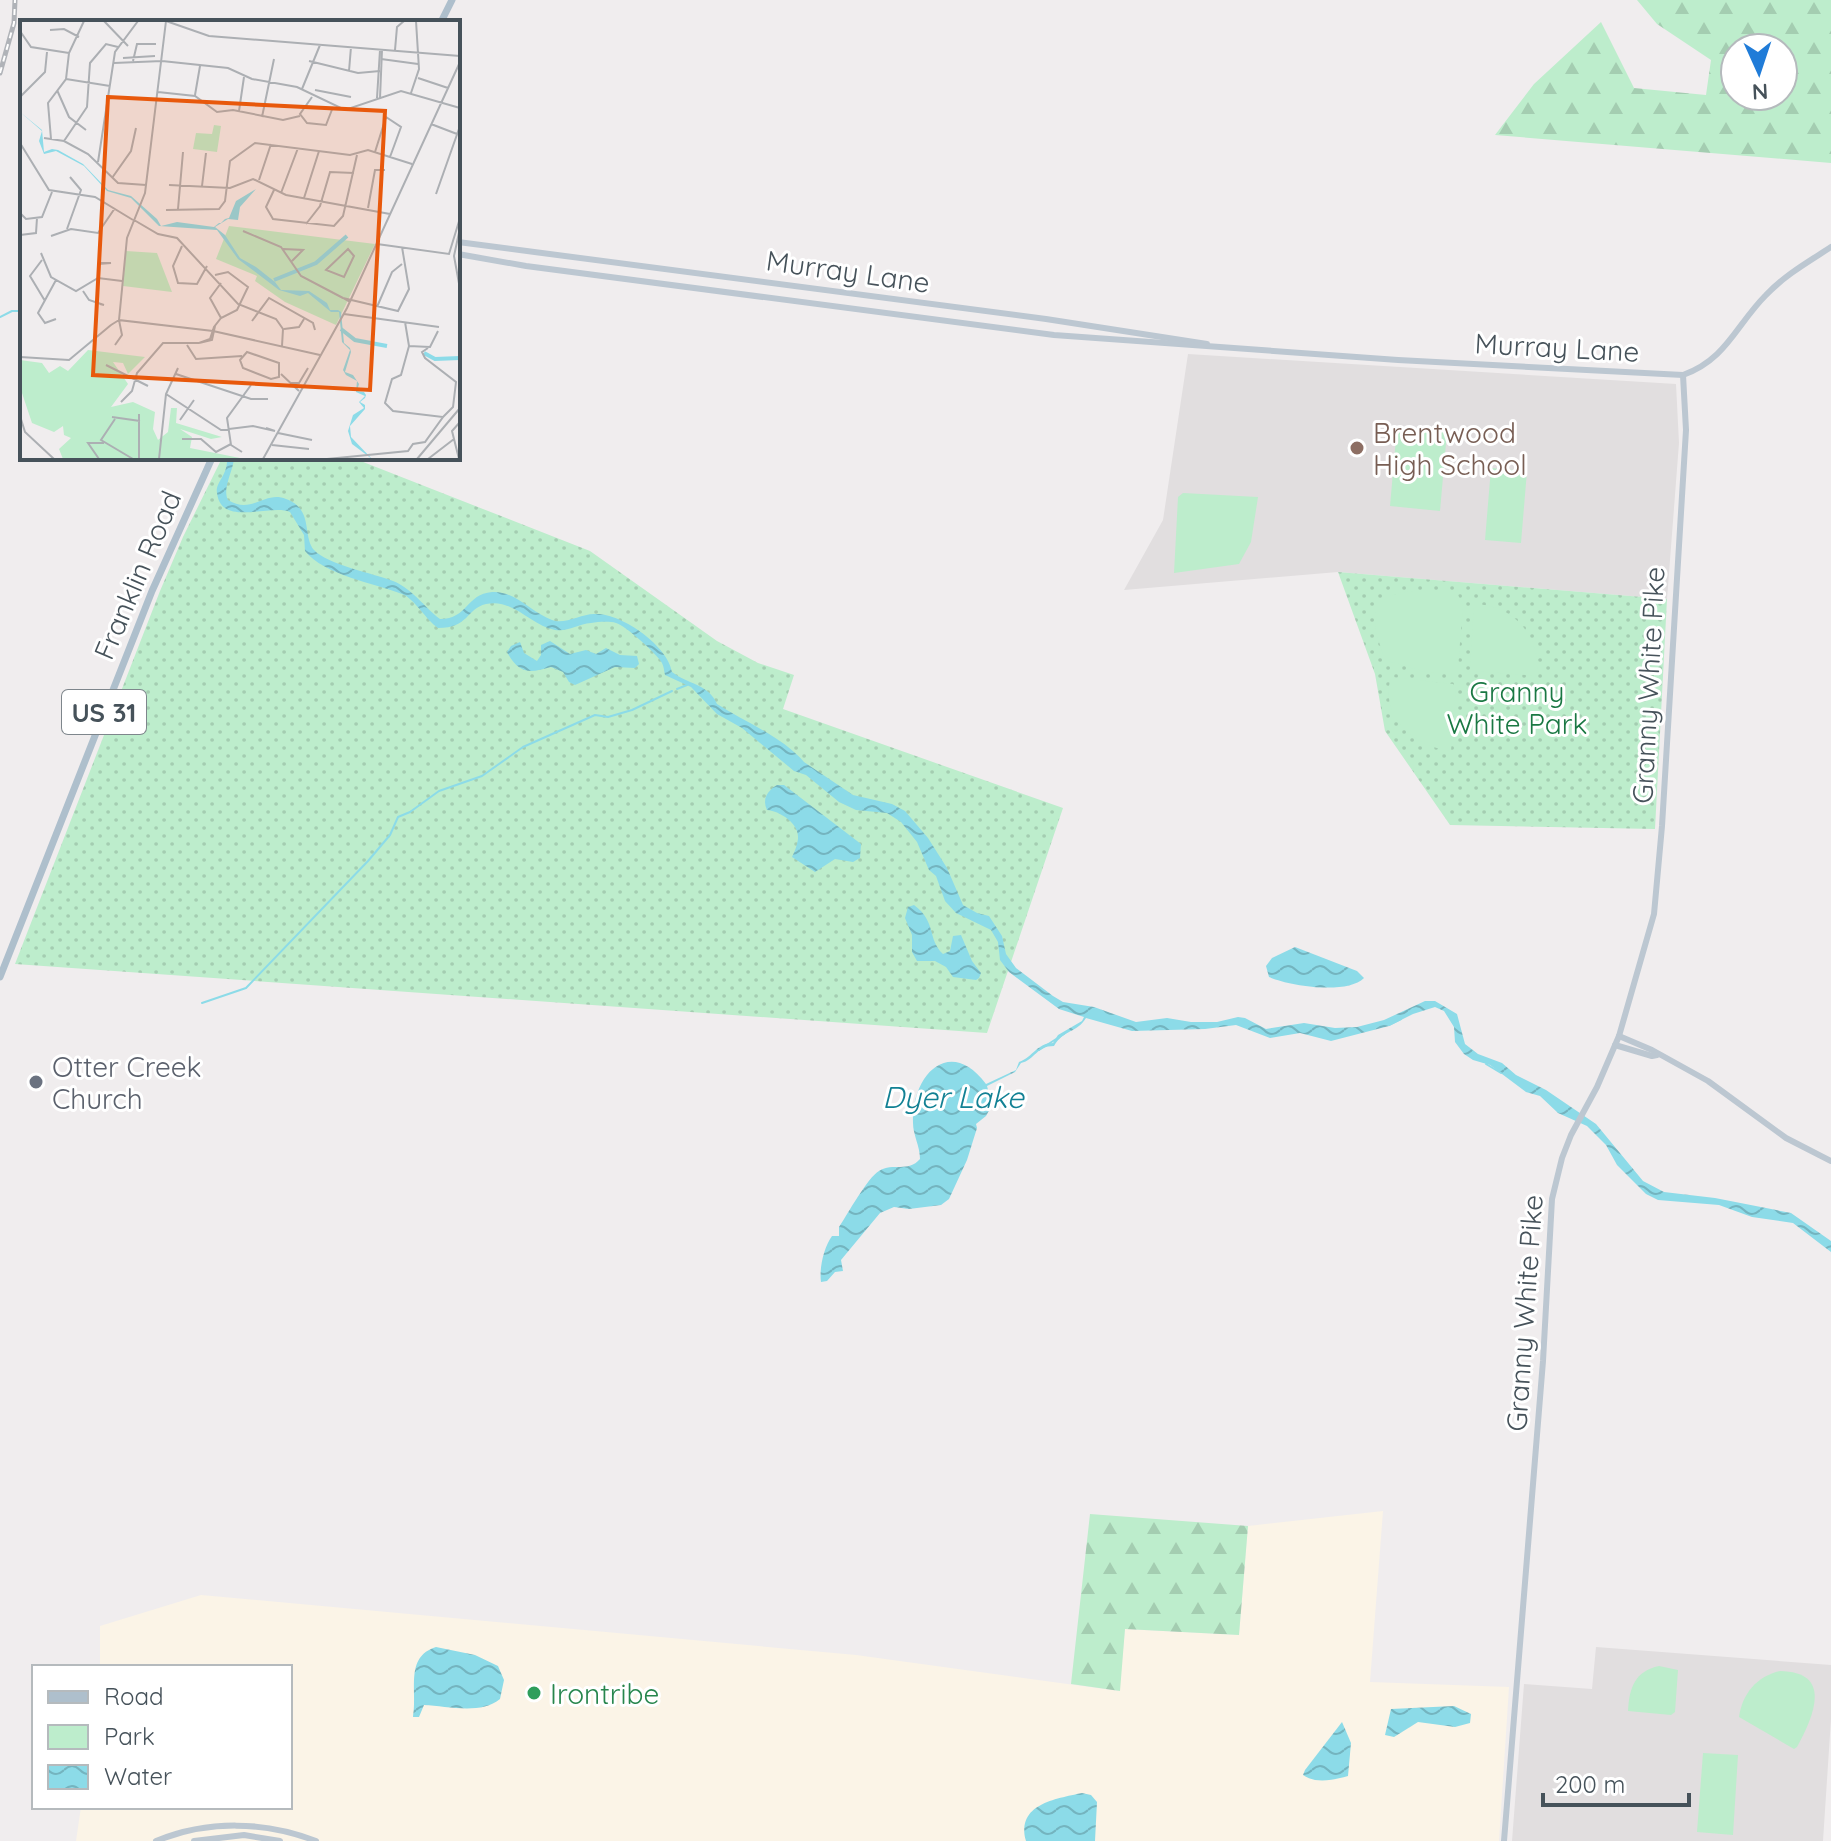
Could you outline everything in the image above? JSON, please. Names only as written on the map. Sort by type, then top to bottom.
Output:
[{"type":"main road","points":[[442,20],[452,0]]},
{"type":"main road","name":"Murray Lane","points":[[460,242],[1046,319],[1231,348]]},
{"type":"main road","points":[[1683,375],[1712,360],[1746,316],[1784,277],[1831,247]]},
{"type":"main road","name":"Murray Lane","points":[[460,254],[1054,335],[1503,367],[1683,375]]},
{"type":"main road","name":"Granny White Pike","points":[[1504,1841],[1555,1181],[1571,1135],[1619,1036],[1646,945],[1658,881],[1686,420],[1683,375]]},
{"type":"main road","name":"Franklin Road","points":[[0,977],[152,591],[210,460]]},
{"type":"main road","points":[[1619,1036],[1708,1081],[1786,1138],[1831,1161]]},
{"type":"main road","points":[[1615,1045],[1657,1055]]},
{"type":"main road","points":[[263,1837],[265,1826]]},
{"type":"main road","points":[[159,1840],[200,1828],[265,1826],[316,1841]]},
{"type":"main road","points":[[194,1841],[244,1835],[280,1841]]},
{"type":"shaded area","name":"Brentwood High School","points":[[1188,354],[1676,384],[1679,443],[1667,599],[1338,572],[1124,590],[1163,520]]},
{"type":"shaded area","points":[[1383,1511],[1370,1682],[1509,1687],[1499,1841],[76,1841],[81,1809],[292,1809],[292,1665],[100,1665],[100,1626],[201,1595],[856,1655],[1119,1691],[1125,1629],[1239,1635],[1248,1526]]},
{"type":"shaded area","points":[[1596,1647],[1831,1665],[1831,1719],[1823,1841],[1512,1841],[1524,1684],[1592,1689]]},
{"type":"green space","points":[[1637,0],[1831,0],[1831,163],[1495,135],[1534,84],[1601,22],[1634,88],[1706,95],[1711,60],[1657,24]]},
{"type":"green space","points":[[1397,427],[1447,432],[1440,511],[1390,506]]},
{"type":"green space","points":[[221,460],[358,460],[590,551],[717,641],[758,663],[794,675],[783,709],[1063,808],[987,1033],[15,964],[183,537]]},
{"type":"green space","points":[[1491,468],[1527,471],[1521,543],[1485,540]]},
{"type":"green space","points":[[1183,493],[1258,497],[1251,542],[1239,564],[1174,573],[1178,497]]},
{"type":"green space","name":"Granny White Park","points":[[1338,572],[1667,599],[1655,829],[1450,825],[1385,731],[1375,674]]},
{"type":"green space","points":[[1414,591],[1456,591],[1463,605],[1458,668],[1452,674],[1425,672],[1385,660],[1375,623],[1379,605],[1386,598]]},
{"type":"green space","points":[[1474,604],[1502,610],[1522,626],[1535,648],[1538,676],[1473,671],[1470,668]]},
{"type":"green space","points":[[1391,677],[1453,684],[1456,687],[1451,751],[1425,743],[1403,728],[1390,705]]},
{"type":"green space","points":[[1090,1514],[1248,1526],[1239,1635],[1125,1629],[1120,1691],[1071,1684]]},
{"type":"green space","points":[[1659,1666],[1678,1670],[1675,1712],[1671,1715],[1628,1711],[1630,1695],[1639,1676]]},
{"type":"green space","points":[[1780,1671],[1807,1678],[1815,1696],[1810,1720],[1794,1749],[1739,1717],[1743,1701],[1752,1687],[1764,1677]]},
{"type":"green space","points":[[1703,1753],[1738,1755],[1733,1835],[1697,1832]]},
{"type":"water","name":"Dyer Lake","points":[[227,460],[233,460],[227,485],[228,500],[244,505],[278,497],[295,503],[304,516],[314,550],[340,564],[400,584],[440,619],[456,615],[483,594],[500,592],[552,620],[562,621],[589,614],[605,615],[642,632],[662,652],[672,672],[709,692],[717,704],[775,737],[804,762],[853,795],[892,804],[905,811],[928,838],[947,868],[963,905],[989,916],[1002,936],[1006,954],[1016,968],[1063,1002],[1094,1007],[1136,1022],[1167,1018],[1217,1022],[1238,1017],[1266,1029],[1304,1023],[1335,1028],[1357,1027],[1384,1020],[1425,1001],[1435,1001],[1457,1014],[1465,1044],[1478,1054],[1502,1063],[1516,1075],[1546,1090],[1596,1124],[1643,1181],[1664,1192],[1715,1198],[1791,1213],[1831,1241],[1831,1252],[1793,1223],[1752,1217],[1719,1205],[1658,1200],[1646,1194],[1617,1165],[1606,1145],[1587,1126],[1558,1113],[1540,1096],[1526,1092],[1490,1065],[1464,1054],[1455,1042],[1454,1027],[1444,1011],[1435,1007],[1389,1026],[1331,1041],[1300,1033],[1270,1038],[1236,1025],[1132,1031],[1086,1018],[1054,1046],[1043,1048],[1021,1063],[1015,1072],[987,1086],[992,1105],[986,1116],[976,1124],[967,1160],[949,1199],[941,1205],[909,1209],[894,1207],[880,1213],[841,1260],[843,1271],[835,1272],[827,1281],[821,1282],[821,1264],[827,1246],[832,1236],[839,1236],[839,1227],[869,1181],[884,1168],[910,1166],[920,1159],[913,1127],[914,1106],[918,1090],[935,1067],[947,1062],[959,1063],[972,1070],[986,1084],[1016,1070],[1019,1062],[1043,1045],[1053,1043],[1058,1035],[1084,1017],[1059,1009],[1009,972],[1000,960],[998,942],[991,930],[956,913],[945,901],[936,876],[929,870],[917,842],[901,822],[887,813],[856,810],[839,802],[806,775],[794,771],[742,728],[717,714],[691,687],[665,675],[659,659],[620,625],[600,622],[555,630],[513,608],[496,603],[479,606],[456,625],[438,628],[406,596],[337,572],[313,559],[305,551],[304,535],[290,512],[237,512],[227,509],[217,493]]},
{"type":"water","points":[[550,641],[570,654],[586,650],[596,654],[606,648],[620,655],[637,656],[639,664],[635,668],[615,667],[575,685],[563,672],[551,667],[531,671],[521,668],[507,652],[520,642],[524,653],[537,661],[541,655],[541,645]]},
{"type":"water","points":[[777,785],[784,785],[861,844],[860,858],[853,862],[835,859],[815,872],[792,857],[798,839],[796,828],[788,819],[767,810],[765,802],[766,796]]},
{"type":"water","points":[[914,905],[926,918],[943,954],[950,951],[953,936],[961,935],[981,973],[979,978],[953,977],[946,967],[935,961],[917,961],[905,918],[908,907]]},
{"type":"water","points":[[1295,947],[1357,971],[1364,978],[1332,988],[1304,986],[1269,977],[1266,966],[1272,958]]},
{"type":"water","points":[[436,1647],[475,1655],[498,1666],[504,1680],[500,1699],[474,1708],[424,1705],[419,1717],[413,1717],[416,1667],[426,1652]]},
{"type":"water","points":[[1454,1706],[1471,1714],[1470,1723],[1455,1727],[1418,1722],[1394,1737],[1385,1735],[1391,1709]]},
{"type":"water","points":[[1342,1722],[1351,1743],[1348,1776],[1319,1780],[1303,1775],[1305,1770]]},
{"type":"water","points":[[1082,1793],[1091,1795],[1097,1802],[1095,1841],[1026,1841],[1024,1829],[1032,1811],[1050,1801]]},
{"type":"waterway","points":[[0,317],[20,311]]},
{"type":"waterway","points":[[677,689],[687,685]]},
{"type":"waterway","points":[[202,1003],[246,988],[368,861],[390,835],[398,817],[439,791],[482,776],[523,747],[595,715],[608,717],[632,710],[672,691]]},
{"type":"waterway","points":[[1389,1025],[1401,1019]]},
{"type":"waterway","points":[[1039,1050],[1064,1034]]},
{"type":"waterway","points":[[1486,1064],[1501,1073]]},
{"type":"railway","points":[[0,73],[14,23],[15,0]]},
{"type":"place","name":"Brentwood High School","points":[[1357,448]]},
{"type":"place","name":"Otter Creek Church","points":[[36,1082]]},
{"type":"place","name":"Irontribe","points":[[534,1693]]}]
